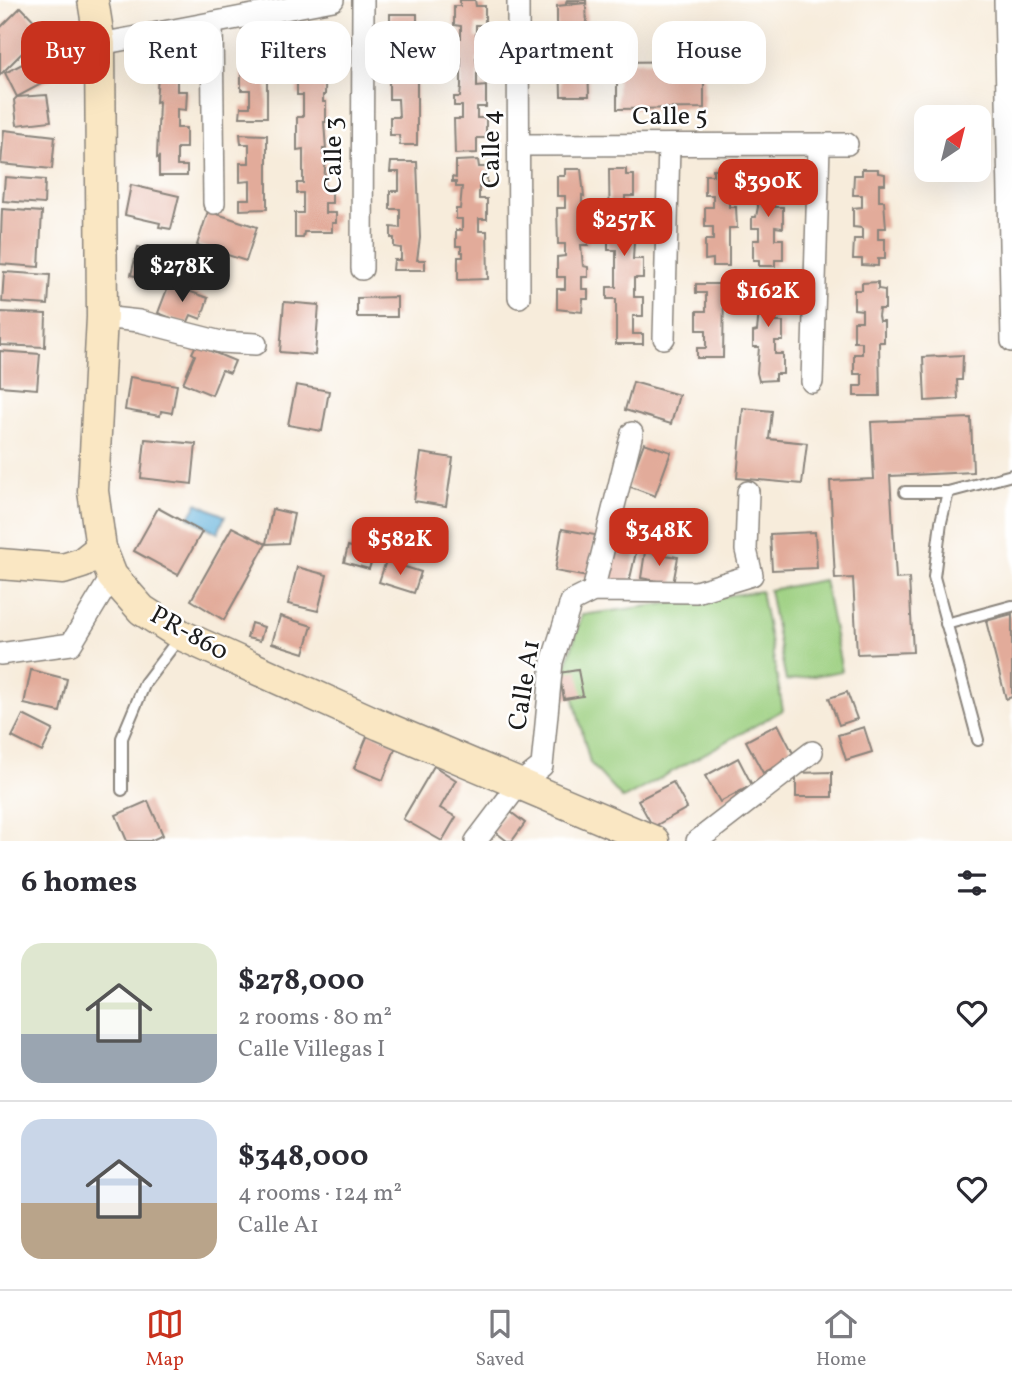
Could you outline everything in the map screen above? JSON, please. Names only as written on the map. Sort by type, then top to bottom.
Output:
[{"type":"street","name":"PR-860","points":[[93,0],[96,21]]},
{"type":"street","points":[[222,21],[333,0]]},
{"type":"street","name":"Calle 3","points":[[362,269],[363,0]]},
{"type":"street","name":"Calle 4","points":[[518,0],[519,297]]},
{"type":"street","points":[[1005,0],[1012,341]]},
{"type":"street","name":"PR-860","points":[[100,84],[102,317],[93,491],[101,548],[112,576],[142,610],[181,635],[380,725],[654,841]]},
{"type":"street","points":[[213,84],[214,203]]},
{"type":"street","name":"Calle 5","points":[[520,145],[847,144]]},
{"type":"street","points":[[664,338],[669,145]]},
{"type":"street","points":[[812,382],[819,146]]},
{"type":"street","points":[[102,317],[139,321],[221,342],[256,344]]},
{"type":"street","points":[[632,433],[593,591],[695,592],[752,575],[746,550],[748,492]]},
{"type":"street","points":[[0,565],[63,569],[82,563],[101,548]]},
{"type":"street","points":[[0,654],[71,645],[112,576]]},
{"type":"street","name":"Calle A1","points":[[476,841],[519,784],[542,766],[552,662],[571,602],[593,591]]},
{"type":"street","points":[[697,841],[812,752]]},
{"type":"lane","points":[[905,492],[948,492],[1012,475]]},
{"type":"lane","points":[[948,492],[934,577],[978,740]]},
{"type":"lane","points":[[946,624],[1012,606]]},
{"type":"lane","points":[[122,790],[122,738],[145,683],[181,635]]},
{"type":"green space","points":[[824,580],[842,671],[786,681],[769,590]]},
{"type":"green space","points":[[761,591],[783,710],[623,799],[590,763],[566,667],[582,615]]},
{"type":"water","points":[[197,503],[225,516],[218,533],[189,517]]},
{"type":"building","points":[[460,0],[475,0],[476,6],[485,6],[485,21],[474,21],[474,84],[477,84],[477,87],[486,86],[486,107],[477,107],[477,118],[486,118],[486,138],[477,138],[477,153],[455,154],[454,119],[462,119],[462,106],[454,106],[454,97],[460,97],[461,86],[461,26],[460,21],[454,21],[454,6],[460,6]]},
{"type":"building","points":[[586,0],[587,21],[557,21],[557,6],[586,3],[566,2]]},
{"type":"building","points":[[21,7],[34,21],[21,21],[21,54],[0,75],[0,28]]},
{"type":"building","points":[[390,14],[417,14],[417,21],[390,21]]},
{"type":"building","points":[[638,62],[652,62],[652,84],[704,84],[704,108],[617,109],[617,84],[638,84]]},
{"type":"building","points":[[21,65],[21,84],[41,84],[17,97],[5,73]]},
{"type":"building","points":[[157,84],[177,84],[177,91],[187,91],[186,110],[177,109],[177,128],[186,128],[186,148],[177,148],[177,166],[187,166],[187,176],[159,176],[159,101],[156,102]]},
{"type":"building","points":[[241,84],[267,84],[267,117],[240,117],[241,107],[250,107],[250,90],[241,90]]},
{"type":"building","points":[[297,84],[325,84],[324,183],[326,192],[332,192],[332,203],[325,203],[325,213],[336,213],[332,232],[304,232],[303,238],[295,238],[295,213],[303,213],[303,193],[297,193],[297,183],[303,183],[303,149],[297,150],[297,117],[303,117],[303,95],[297,95]]},
{"type":"building","points":[[389,84],[417,84],[417,145],[400,145],[399,135],[390,135],[390,117],[399,117],[398,99],[389,99]]},
{"type":"building","points":[[561,84],[589,84],[589,96],[561,96]]},
{"type":"building","points":[[47,95],[51,121],[17,125],[14,100],[17,97]]},
{"type":"building","points":[[4,130],[55,136],[52,169],[1,164]]},
{"type":"building","points":[[240,134],[267,135],[267,209],[240,210],[240,199],[250,199],[250,181],[240,182],[240,163],[249,163],[249,144],[241,144]]},
{"type":"building","points":[[478,160],[479,167],[487,167],[487,187],[479,187],[479,199],[487,199],[487,219],[479,219],[479,231],[487,231],[488,279],[458,280],[458,257],[463,257],[463,252],[461,246],[456,246],[456,230],[462,230],[462,219],[456,219],[456,209],[460,209],[462,187],[456,187],[452,177],[456,178],[456,161]]},
{"type":"building","points":[[391,162],[417,162],[420,238],[417,260],[425,260],[425,270],[393,270],[394,260],[401,260],[401,248],[394,247],[394,238],[391,238],[391,227],[400,228],[400,209],[390,209],[390,191],[399,191],[399,172],[390,172]]},
{"type":"building","points":[[565,169],[581,169],[584,196],[582,195],[582,208],[584,217],[589,217],[588,245],[581,245],[583,266],[588,267],[588,277],[582,277],[582,289],[588,289],[588,299],[583,299],[582,312],[557,309],[557,289],[565,289],[565,277],[557,277],[557,257],[565,256],[565,244],[558,244],[557,208],[565,208],[565,196],[557,196],[557,176],[565,176]]},
{"type":"building","points":[[609,169],[626,169],[626,175],[634,175],[634,196],[625,196],[625,207],[634,207],[634,228],[626,228],[626,240],[634,241],[633,259],[643,259],[643,278],[634,278],[634,297],[643,297],[643,316],[633,316],[633,334],[643,334],[643,344],[616,344],[616,299],[607,299],[607,287],[616,287],[616,250],[608,250]]},
{"type":"building","points":[[713,169],[729,169],[729,175],[737,175],[737,185],[731,185],[729,195],[729,207],[736,207],[737,228],[729,228],[729,266],[713,266],[713,259],[705,260],[705,240],[713,240],[713,227],[705,227],[705,207],[713,207],[713,195],[705,195],[705,175],[713,175]]},
{"type":"building","points":[[759,169],[775,169],[775,175],[783,175],[783,196],[775,195],[774,207],[783,207],[783,228],[775,227],[775,239],[783,239],[783,260],[775,260],[775,266],[759,266],[759,260],[753,260],[753,240],[759,240],[759,228],[752,228],[752,217],[756,217],[758,207],[756,175],[759,175]]},
{"type":"building","points":[[862,169],[878,169],[878,173],[885,174],[885,184],[879,184],[879,201],[884,201],[886,228],[878,228],[878,239],[885,239],[885,259],[878,259],[878,266],[862,265],[862,259],[853,259],[854,239],[862,239],[862,228],[853,227],[853,208],[862,207],[862,195],[853,195],[854,175],[862,175]]},
{"type":"building","points":[[5,177],[45,180],[44,204],[3,201]]},
{"type":"building","points":[[131,185],[179,196],[171,229],[159,227],[160,223],[125,215]]},
{"type":"building","points":[[2,209],[42,212],[39,267],[0,264]]},
{"type":"building","points":[[208,211],[257,227],[246,261],[197,245]]},
{"type":"building","points":[[138,247],[176,256],[173,272],[168,270],[165,284],[131,275]]},
{"type":"building","points":[[4,272],[50,275],[48,305],[2,302]]},
{"type":"building","points":[[878,282],[878,289],[885,290],[885,309],[879,309],[878,316],[879,321],[884,321],[884,342],[879,342],[880,396],[854,396],[854,386],[862,386],[862,374],[854,374],[854,354],[862,354],[862,342],[854,342],[854,321],[862,321],[862,310],[854,309],[854,290],[862,290],[862,283]]},
{"type":"building","points":[[751,283],[775,283],[775,289],[783,289],[783,309],[776,309],[776,322],[783,322],[783,341],[775,341],[775,354],[783,354],[783,374],[775,374],[775,380],[759,381],[757,373],[759,347],[753,347],[753,332],[757,331],[759,310],[752,310]]},
{"type":"building","points":[[169,284],[208,298],[201,319],[191,315],[187,324],[158,313]]},
{"type":"building","points":[[696,284],[724,284],[723,358],[697,358],[697,348],[706,348],[706,330],[697,330],[697,311],[706,311],[706,293],[696,293]]},
{"type":"building","points":[[397,297],[397,317],[357,317],[357,298]]},
{"type":"building","points":[[284,302],[319,305],[315,355],[280,352]]},
{"type":"building","points":[[0,312],[46,314],[45,347],[0,345]]},
{"type":"building","points":[[196,345],[235,361],[230,373],[222,370],[212,395],[183,383],[195,355],[192,353]]},
{"type":"building","points":[[0,351],[40,354],[37,389],[0,386]]},
{"type":"building","points":[[963,355],[962,380],[957,380],[958,399],[925,401],[923,357]]},
{"type":"building","points":[[130,377],[177,385],[172,413],[161,411],[160,416],[125,410]]},
{"type":"building","points":[[633,382],[679,395],[671,424],[625,410]]},
{"type":"building","points":[[296,385],[329,391],[322,431],[288,425]]},
{"type":"building","points":[[743,408],[772,411],[769,439],[807,443],[802,484],[737,478]]},
{"type":"building","points":[[971,418],[973,472],[890,476],[896,579],[909,578],[913,652],[857,654],[853,578],[835,579],[830,481],[874,479],[871,422]]},
{"type":"building","points":[[145,439],[196,444],[192,484],[141,478]]},
{"type":"building","points":[[644,443],[671,452],[655,496],[628,486]]},
{"type":"building","points":[[421,453],[453,458],[446,506],[414,501]]},
{"type":"building","points":[[158,508],[202,532],[178,575],[134,551]]},
{"type":"building","points":[[272,509],[294,514],[288,543],[266,544]]},
{"type":"building","points":[[232,527],[266,544],[224,620],[191,600]]},
{"type":"building","points":[[562,529],[595,535],[588,577],[555,571]]},
{"type":"building","points":[[815,532],[817,568],[772,570],[770,534]]},
{"type":"building","points":[[614,543],[637,548],[628,587],[605,582]]},
{"type":"building","points":[[348,546],[374,554],[369,569],[344,562]]},
{"type":"building","points":[[645,552],[678,557],[673,584],[641,578]]},
{"type":"building","points":[[386,561],[421,572],[414,593],[379,582]]},
{"type":"building","points":[[297,567],[327,575],[318,611],[288,604]]},
{"type":"building","points":[[1012,614],[1012,697],[1006,699],[986,621]]},
{"type":"building","points":[[280,616],[312,626],[304,653],[272,643]]},
{"type":"building","points":[[251,623],[264,627],[260,641],[247,638]]},
{"type":"building","points":[[31,670],[67,679],[60,712],[24,704]]},
{"type":"building","points":[[578,670],[583,696],[564,699],[559,673]]},
{"type":"building","points":[[847,692],[857,719],[839,725],[829,698]]},
{"type":"building","points":[[23,715],[53,730],[42,752],[12,737]]},
{"type":"building","points":[[778,724],[795,757],[763,773],[746,741]]},
{"type":"building","points":[[864,727],[872,752],[846,760],[838,735]]},
{"type":"building","points":[[369,732],[397,744],[383,780],[354,768]]},
{"type":"building","points":[[738,758],[752,785],[720,802],[705,776]]},
{"type":"building","points":[[434,766],[456,780],[440,808],[456,817],[442,841],[403,819]]},
{"type":"building","points":[[832,772],[832,797],[796,797],[796,773]]},
{"type":"building","points":[[673,782],[687,808],[653,827],[638,800]]},
{"type":"building","points":[[148,801],[163,835],[150,841],[127,841],[116,815]]},
{"type":"building","points":[[508,810],[525,823],[512,841],[507,841],[493,830]]}]
